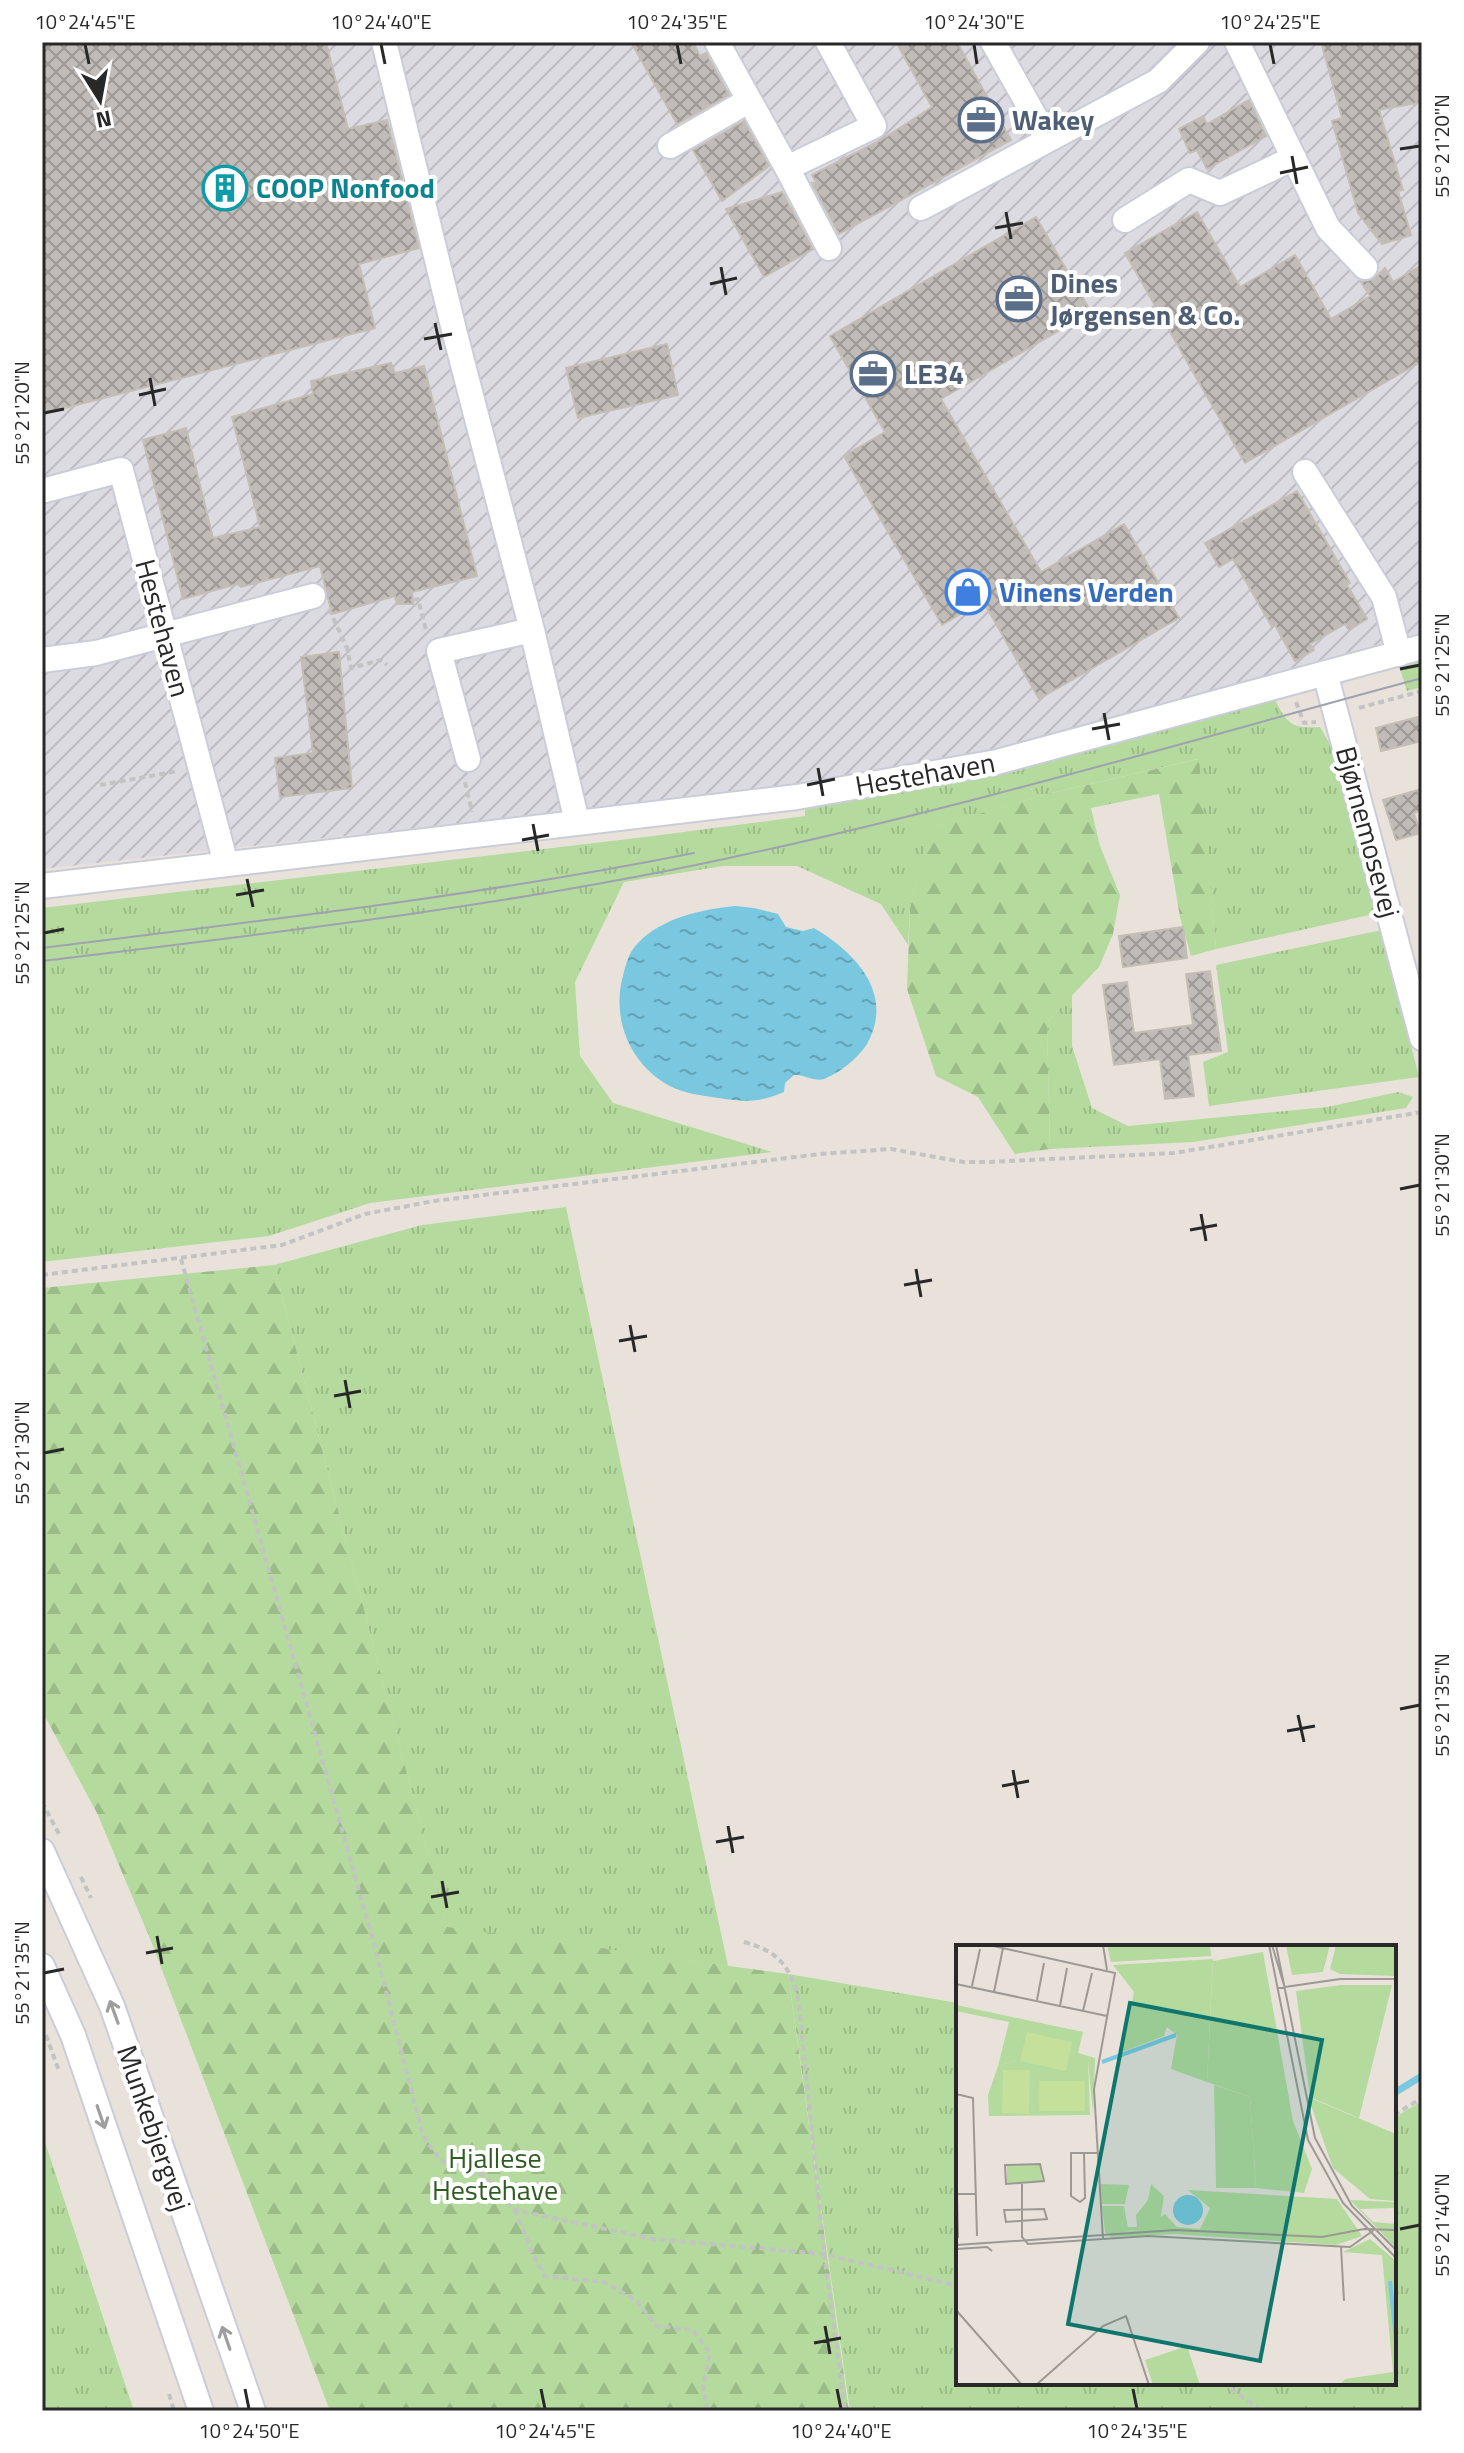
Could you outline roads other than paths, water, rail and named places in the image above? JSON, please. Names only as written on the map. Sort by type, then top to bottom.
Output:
[{"type":"street","points":[[384,42],[455,334],[532,630],[577,822]]},
{"type":"street","points":[[717,42],[829,248]]},
{"type":"street","points":[[787,168],[874,126],[828,42]]},
{"type":"street","points":[[993,42],[1048,140]]},
{"type":"street","points":[[921,208],[1158,81],[1197,42]]},
{"type":"street","points":[[1237,42],[1328,228],[1365,267]]},
{"type":"street","points":[[670,146],[748,101]]},
{"type":"street","points":[[1125,220],[1189,180],[1220,193],[1294,158]]},
{"type":"street","name":"Hestehaven","points":[[42,491],[121,470],[226,864]]},
{"type":"street","points":[[1305,472],[1384,597],[1410,650]]},
{"type":"street","points":[[43,654],[96,653],[313,596]]},
{"type":"street","points":[[468,759],[439,651],[532,630]]},
{"type":"street","name":"Hestehaven","points":[[42,886],[797,797],[997,762],[1410,650]]},
{"type":"street","name":"Bjørnemosevej","points":[[1325,673],[1422,1038]]},
{"type":"street","name":"Munkebjergvej","points":[[42,1851],[112,2006],[253,2411]]},
{"type":"street","name":"Munkebjergvej","points":[[42,1966],[73,2035],[201,2411]]},
{"type":"water","points":[[735,906],[778,914],[786,927],[803,931],[814,928],[829,938],[857,963],[867,977],[874,992],[876,1008],[874,1026],[867,1044],[842,1069],[820,1080],[794,1075],[785,1083],[784,1092],[751,1101],[687,1093],[656,1077],[634,1053],[622,1024],[620,1008],[620,992],[628,958],[648,934],[683,916]]},
{"type":"waterway","points":[[1396,2092],[1422,2076]]},
{"type":"tram line","points":[[42,961],[473,905],[729,858],[990,795],[1422,678]]},
{"type":"tram line","points":[[42,948],[450,895],[694,853]]},
{"type":"place","name":"Wakey","points":[[981,120]]},
{"type":"place","name":"COOP Nonfood","points":[[225,188]]},
{"type":"place","name":"Dines Jørgensen & Co.","points":[[1019,299]]},
{"type":"place","name":"LE34","points":[[873,374]]},
{"type":"place","name":"Vinens Verden","points":[[968,592]]},
{"type":"park label","name":"Hjallese Hestehave","points":[[495,2174]]}]
